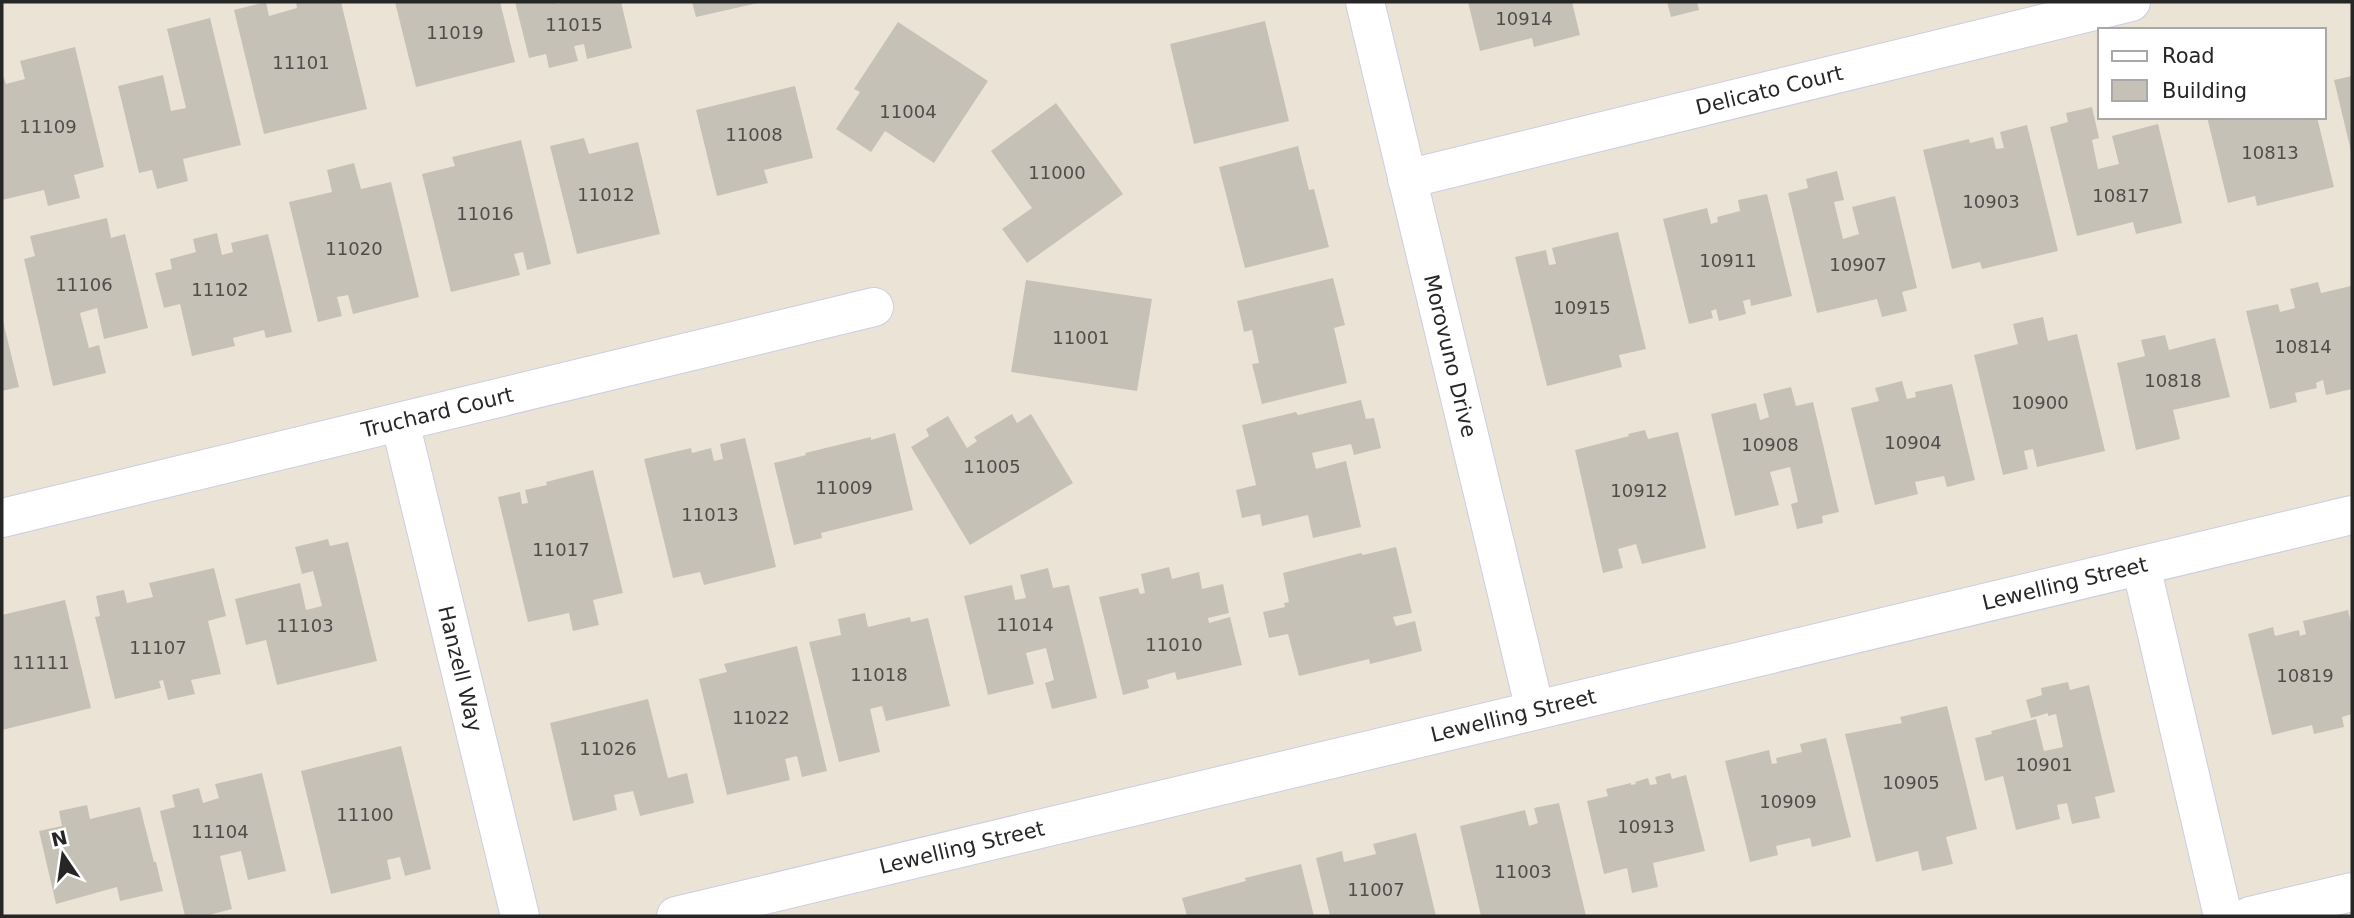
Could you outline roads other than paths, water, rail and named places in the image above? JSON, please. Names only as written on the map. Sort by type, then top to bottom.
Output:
[{"type":"street","name":"Morovuno Drive","points":[[1364,2],[1535,710]]},
{"type":"street","name":"Delicato Court","points":[[1407,179],[2131,2]]},
{"type":"street","name":"Truchard Court","points":[[2,518],[874,307]]},
{"type":"street","name":"Hanzell Way","points":[[400,422],[520,916]]},
{"type":"street","name":"Lewelling Street","points":[[676,916],[2352,515]]},
{"type":"street","points":[[2141,566],[2223,916]]},
{"type":"street","points":[[2250,916],[2352,892]]}]
